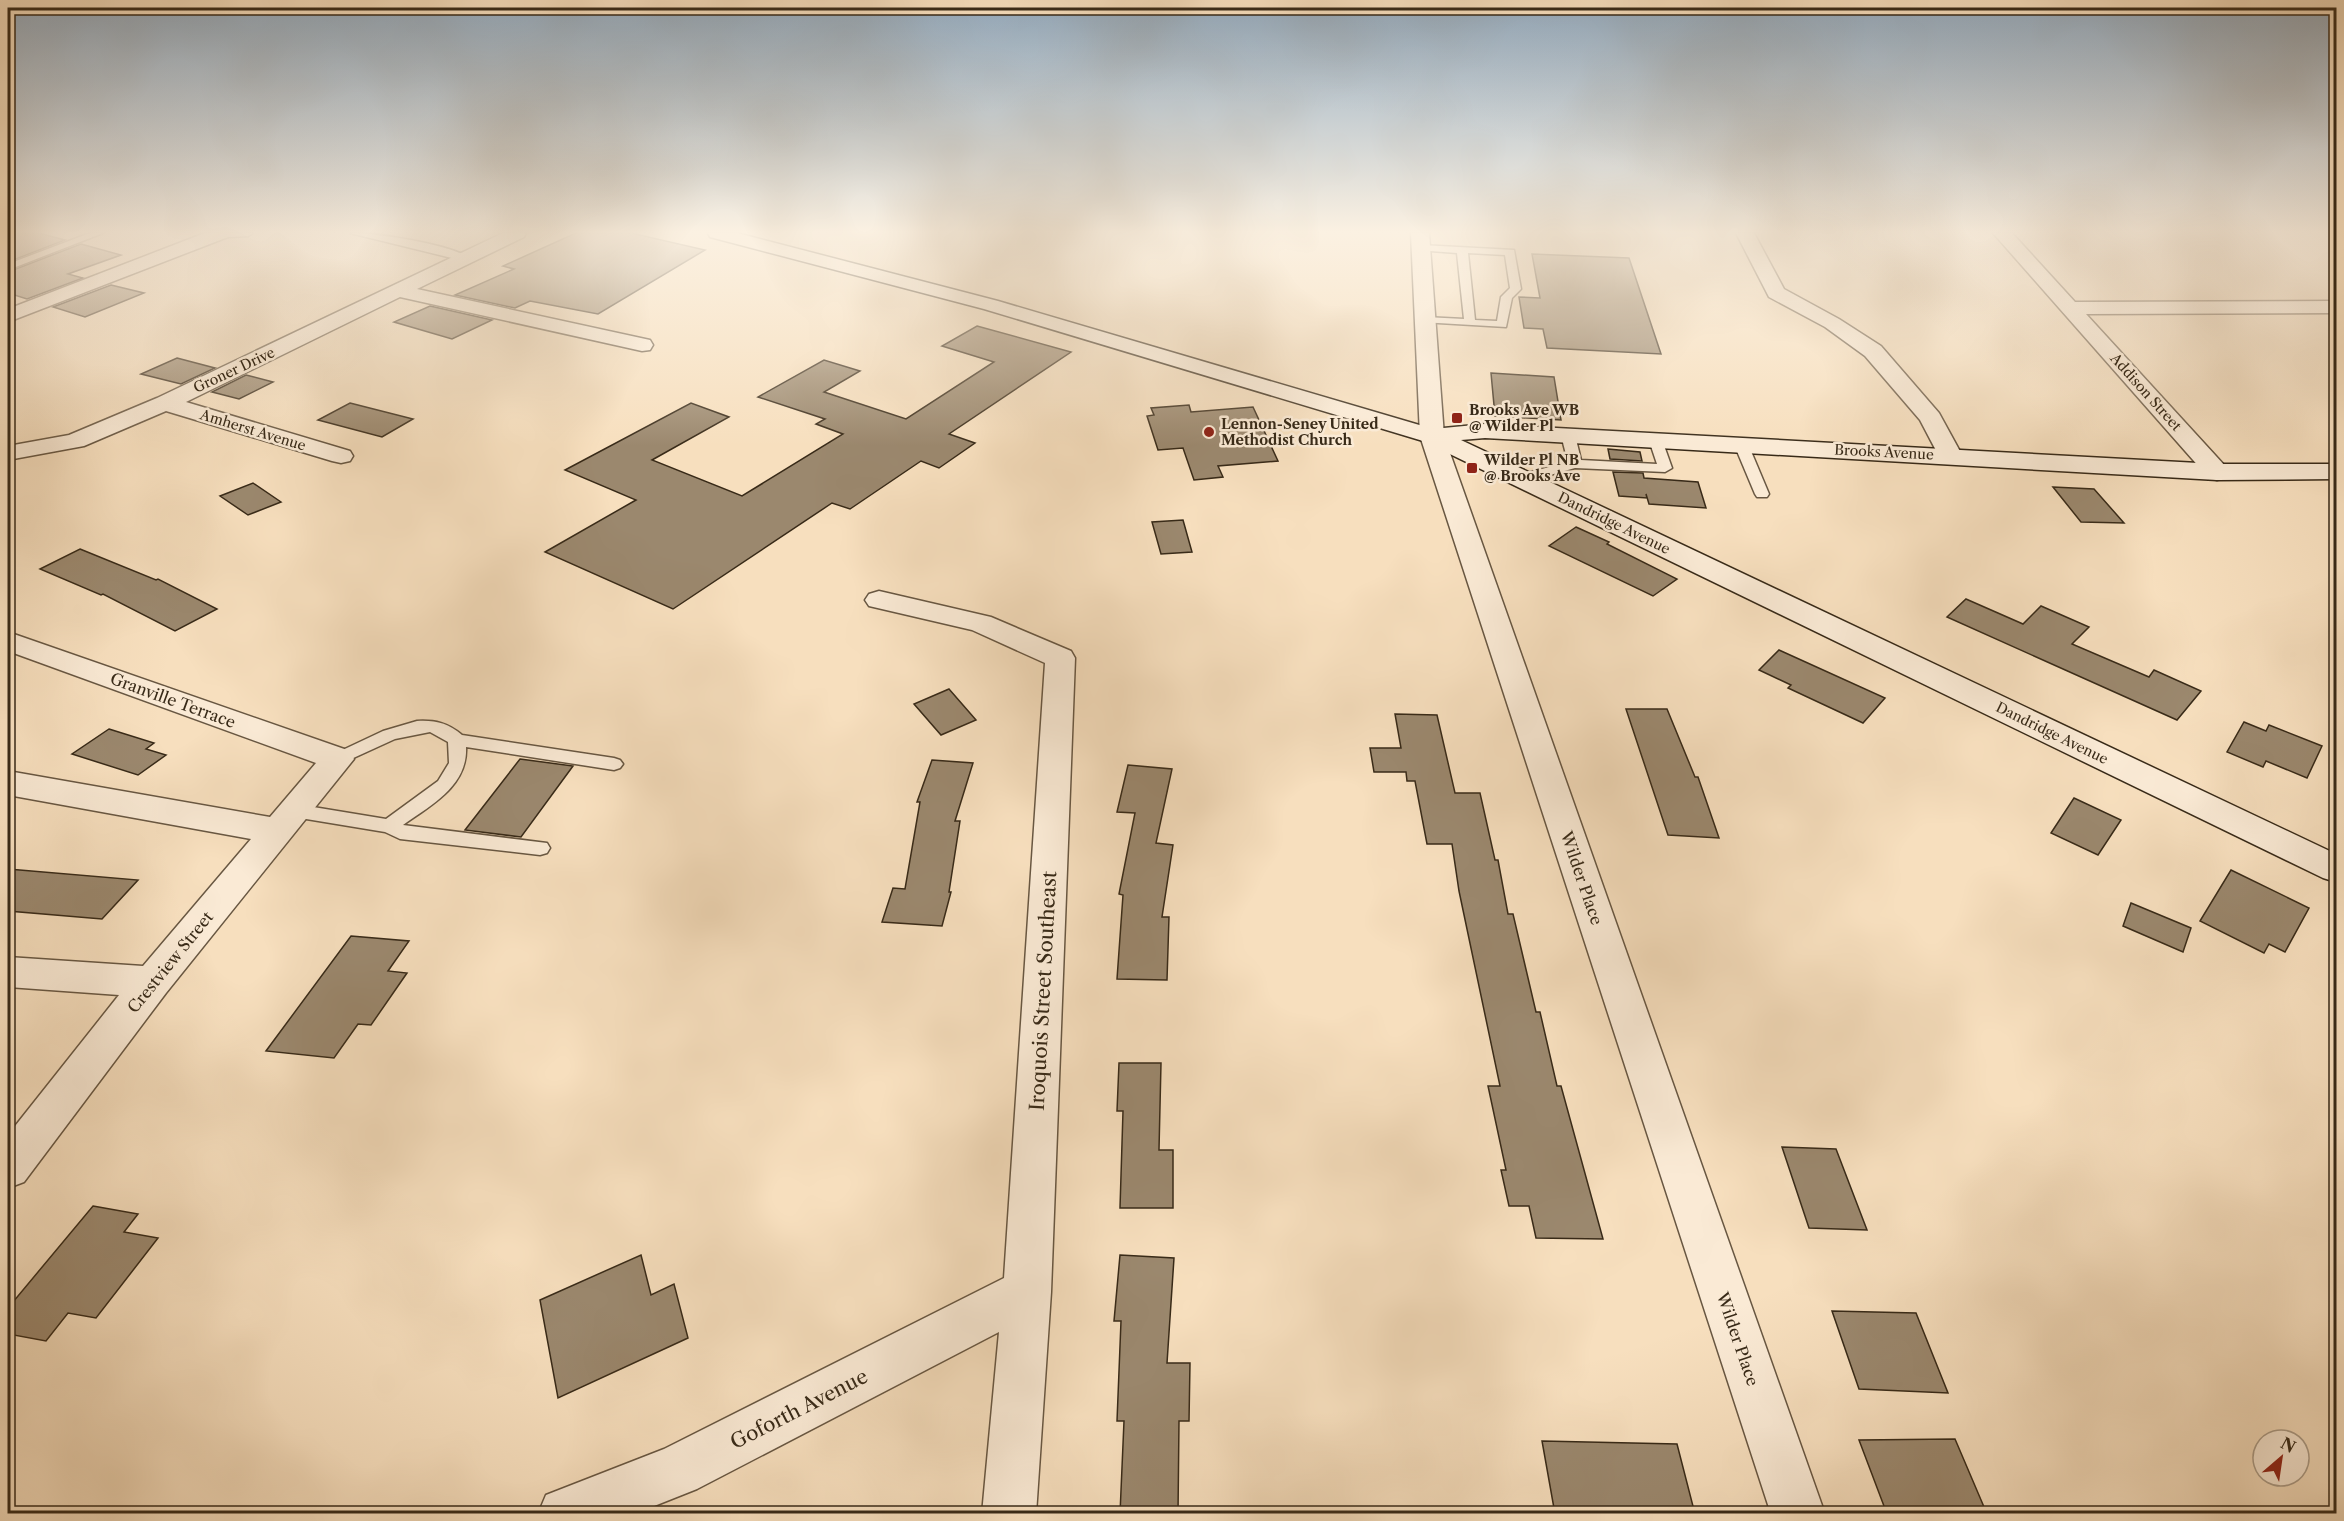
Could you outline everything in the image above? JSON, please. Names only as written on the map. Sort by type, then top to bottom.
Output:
[{"type":"street","points":[[8,316],[39,304]]},
{"type":"street","name":"Groner Drive","points":[[8,453],[75,441],[165,403],[372,304]]},
{"type":"street","points":[[457,304],[642,345]]},
{"type":"street","name":"Dandridge Avenue","points":[[991,304],[1144,355],[1432,436],[2337,869]]},
{"type":"street","name":"Wilder Place","points":[[1424,304],[1432,436],[1798,1514]]},
{"type":"street","points":[[1797,304],[1832,322],[1873,351],[1931,418],[1950,455]]},
{"type":"street","name":"Addison Street","points":[[2065,304],[2217,472]]},
{"type":"street","points":[[2069,308],[2337,307]]},
{"type":"street","name":"Amherst Avenue","points":[[165,403],[341,456]]},
{"type":"street","name":"Brooks Avenue","points":[[1432,436],[1485,431],[1572,452],[1653,455],[1741,444],[2217,472],[2337,471]]},
{"type":"street","name":"Iroquois Street Southeast","points":[[879,600],[981,622],[1060,658],[1027,1292],[1009,1514]]},
{"type":"street","name":"Granville Terrace","points":[[8,641],[338,759]]},
{"type":"street","name":"Crestview Street","points":[[8,1168],[152,982],[338,759]]},
{"type":"street","points":[[8,783],[286,821]]},
{"type":"street","points":[[8,972],[152,982]]},
{"type":"street","name":"Goforth Avenue","points":[[565,1514],[678,1470],[1027,1292]]},
{"type":"lane","points":[[1468,304],[1470,323]]},
{"type":"lane","points":[[1425,320],[1502,325],[1506,304]]},
{"type":"lane","points":[[1741,444],[1762,495]]},
{"type":"lane","points":[[1521,479],[1572,452],[1599,457]]},
{"type":"lane","points":[[338,759],[382,738],[412,728],[441,729],[457,740],[614,764]]},
{"type":"lane","points":[[389,826],[444,786],[458,763],[457,740]]},
{"type":"lane","points":[[286,821],[389,826],[400,832],[540,848]]},
{"type":"building","points":[[61,304],[117,304],[85,317],[53,307]]},
{"type":"building","points":[[496,304],[524,304],[515,308]]},
{"type":"building","points":[[546,304],[615,304],[598,314]]},
{"type":"building","points":[[1520,304],[1644,304],[1661,354],[1547,348],[1543,329],[1524,328]]},
{"type":"building","points":[[430,306],[492,320],[452,339],[394,322]]},
{"type":"building","points":[[977,326],[1071,352],[949,434],[975,443],[939,468],[921,461],[850,509],[832,503],[673,609],[545,552],[636,500],[565,470],[691,403],[729,417],[652,460],[742,496],[843,434],[816,424],[825,419],[758,397],[824,360],[860,371],[824,392],[906,419],[994,362],[942,346]]},
{"type":"building","points":[[177,358],[215,368],[181,384],[141,374]]},
{"type":"building","points":[[1491,373],[1554,377],[1561,420],[1495,416]]},
{"type":"building","points":[[246,375],[273,382],[239,399],[212,392]]},
{"type":"building","points":[[350,403],[413,419],[382,437],[318,420]]},
{"type":"building","name":"Lennon-Seney United Methodist Church","points":[[1189,405],[1191,412],[1253,407],[1278,461],[1218,466],[1223,477],[1194,480],[1183,448],[1158,450],[1147,416],[1154,415],[1151,408]]},
{"type":"building","points":[[1608,449],[1640,452],[1642,461],[1610,459]]},
{"type":"building","points":[[1613,472],[1643,473],[1644,478],[1698,482],[1706,508],[1649,504],[1646,494],[1647,498],[1619,496]]},
{"type":"building","points":[[253,483],[281,502],[248,515],[220,496]]},
{"type":"building","points":[[2053,487],[2094,489],[2124,523],[2081,522]]},
{"type":"building","points":[[1183,520],[1192,552],[1161,554],[1152,522]]},
{"type":"building","points":[[1576,527],[1677,579],[1653,596],[1549,546]]},
{"type":"building","points":[[80,549],[158,579],[217,609],[175,631],[103,594],[40,569]]},
{"type":"building","points":[[1966,599],[2023,624],[2041,606],[2089,627],[2072,644],[2149,677],[2154,670],[2201,691],[2177,720],[1947,617]]},
{"type":"building","points":[[1779,650],[1885,698],[1863,723],[1788,688],[1791,685],[1759,670]]},
{"type":"building","points":[[949,689],[976,720],[941,735],[914,704]]},
{"type":"building","points":[[1626,709],[1667,709],[1695,777],[1698,777],[1719,838],[1668,835]]},
{"type":"building","points":[[1395,714],[1437,715],[1455,793],[1480,793],[1495,860],[1498,860],[1508,914],[1513,914],[1536,1012],[1540,1012],[1557,1086],[1561,1086],[1603,1239],[1536,1238],[1529,1206],[1509,1206],[1501,1170],[1506,1170],[1488,1086],[1500,1086],[1459,891],[1452,844],[1427,844],[1415,781],[1407,781],[1406,772],[1374,772],[1370,748],[1401,748]]},
{"type":"building","points":[[2244,722],[2266,731],[2269,725],[2322,746],[2307,778],[2266,761],[2263,767],[2227,752]]},
{"type":"building","points":[[109,729],[154,743],[146,749],[166,755],[138,775],[72,754]]},
{"type":"building","points":[[520,759],[573,766],[521,837],[465,830]]},
{"type":"building","points":[[932,760],[973,763],[955,821],[960,821],[949,892],[951,892],[942,926],[882,922],[893,888],[905,889],[920,802],[917,802]]},
{"type":"building","points":[[1128,765],[1172,769],[1156,843],[1173,845],[1162,917],[1169,917],[1167,980],[1117,979],[1123,895],[1119,894],[1135,813],[1117,812]]},
{"type":"building","points":[[2074,798],[2121,820],[2098,855],[2051,833]]},
{"type":"building","points":[[8,869],[138,880],[102,919],[8,911]]},
{"type":"building","points":[[2231,870],[2309,908],[2285,952],[2269,944],[2264,953],[2200,921]]},
{"type":"building","points":[[2131,903],[2191,928],[2183,952],[2123,926]]},
{"type":"building","points":[[351,936],[409,941],[388,971],[407,973],[371,1025],[358,1024],[334,1058],[266,1051]]},
{"type":"building","points":[[1119,1063],[1161,1063],[1159,1150],[1173,1150],[1173,1208],[1120,1208],[1123,1111],[1117,1111]]},
{"type":"building","points":[[1782,1147],[1836,1149],[1867,1230],[1809,1228]]},
{"type":"building","points":[[93,1206],[138,1214],[124,1232],[158,1238],[96,1318],[68,1313],[46,1341],[8,1334],[8,1308]]},
{"type":"building","points":[[641,1255],[651,1295],[674,1284],[688,1338],[558,1398],[540,1300]]},
{"type":"building","points":[[1120,1255],[1174,1258],[1167,1363],[1190,1363],[1189,1421],[1179,1421],[1178,1514],[1120,1514],[1124,1421],[1117,1421],[1121,1321],[1114,1321]]},
{"type":"building","points":[[1832,1311],[1916,1313],[1948,1393],[1859,1389]]},
{"type":"building","points":[[1955,1439],[1987,1514],[1887,1514],[1859,1440]]},
{"type":"building","points":[[1542,1441],[1677,1444],[1695,1514],[1555,1514]]},
{"type":"place","name":"Brooks Ave WB @ Wilder Pl","points":[[1457,418]]},
{"type":"place","name":"Lennon-Seney United Methodist Church","points":[[1209,432]]},
{"type":"place","name":"Wilder Pl NB @ Brooks Ave","points":[[1472,468]]}]
